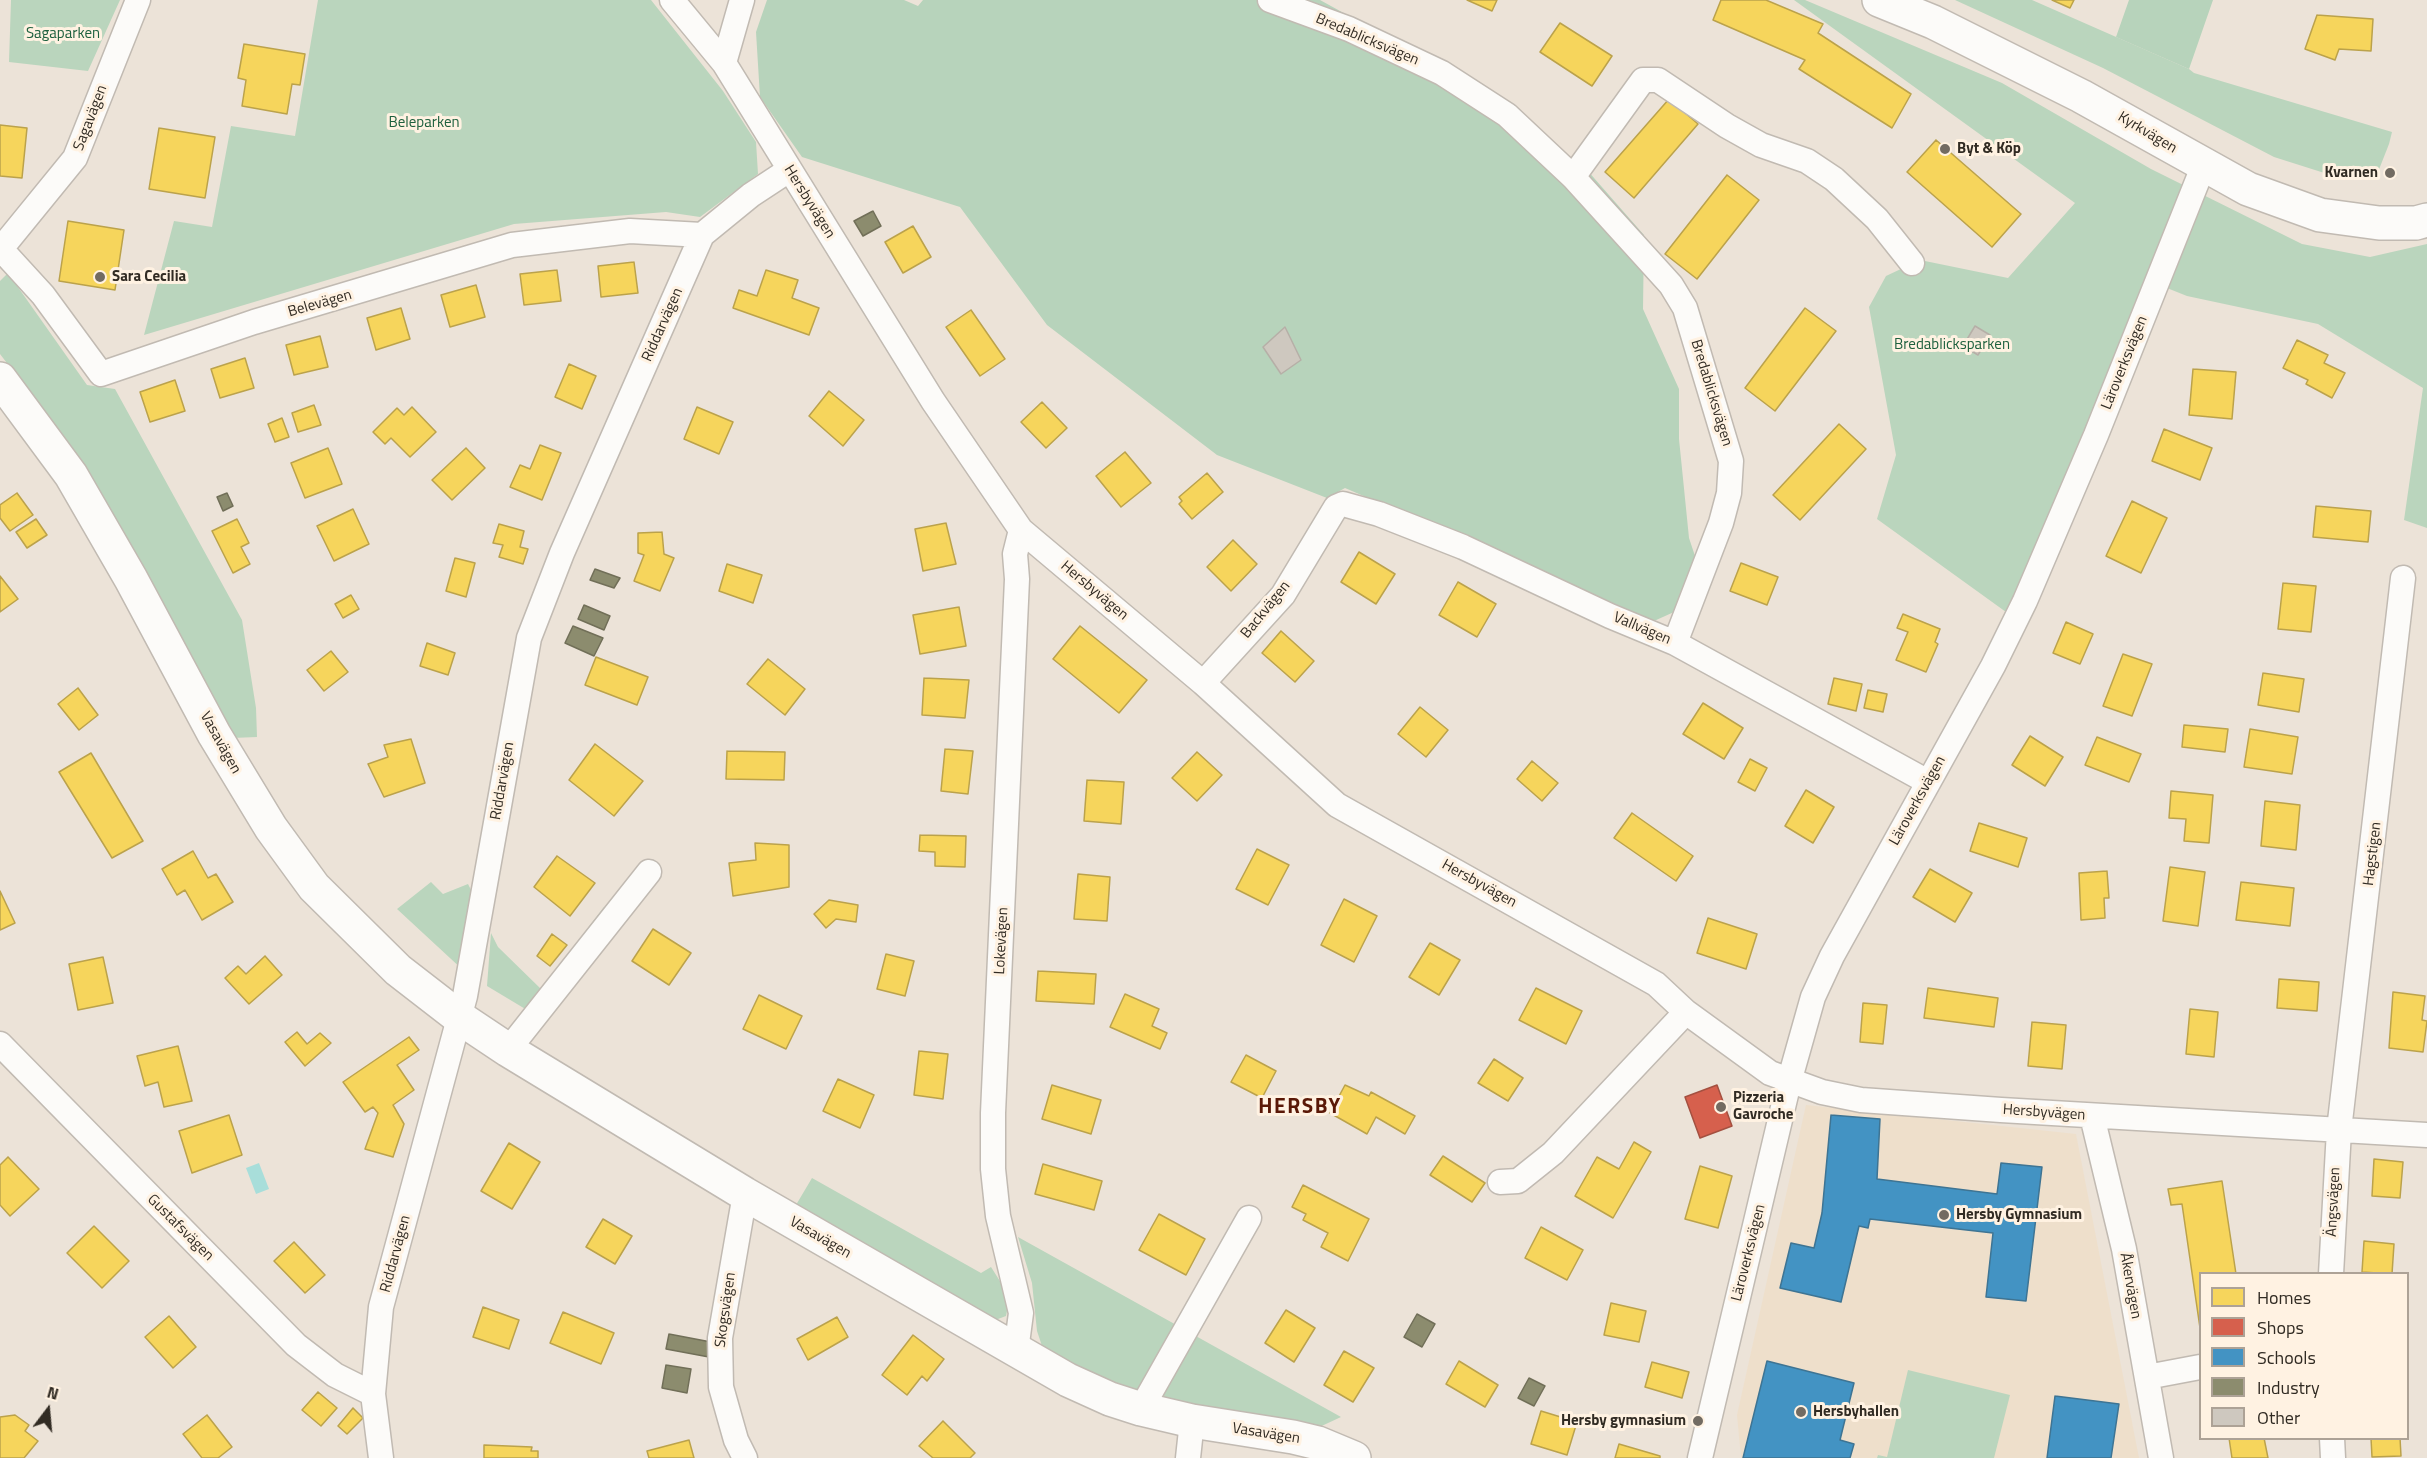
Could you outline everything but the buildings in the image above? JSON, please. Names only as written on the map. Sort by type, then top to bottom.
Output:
[{"type":"street","name":"Sagavägen","points":[[0,249],[75,158],[138,0]]},
{"type":"street","name":"Hersbyvägen","points":[[672,0],[724,63],[933,401],[1021,530],[1203,683],[1336,805],[1656,984],[1686,1012],[1770,1072],[1789,1082],[1822,1092],[1861,1100],[2427,1135]]},
{"type":"street","points":[[724,63],[742,0]]},
{"type":"street","name":"Bredablicksvägen","points":[[1270,0],[1349,29],[1442,73],[1507,115],[1573,177],[1671,285],[1685,308],[1731,461],[1729,493],[1721,523],[1675,643]]},
{"type":"street","name":"Kyrkvägen","points":[[1879,0],[1933,22],[2081,96],[2136,125],[2203,167],[2248,189],[2320,215],[2379,223],[2416,223],[2427,220]]},
{"type":"street","points":[[1573,177],[1643,80],[1658,80],[1727,126],[1761,145],[1807,160],[1834,179],[1877,219],[1912,263]]},
{"type":"street","name":"Läroverksvägen","points":[[1700,1458],[1789,1082],[1813,997],[1993,666],[2025,601],[2079,477],[2203,167]]},
{"type":"street","name":"Riddarvägen","points":[[381,1458],[374,1394],[381,1307],[460,1018],[529,638],[562,553],[702,235],[751,195],[789,170]]},
{"type":"street","name":"Belevägen","points":[[0,249],[43,295],[101,374],[254,322],[513,244],[630,231],[702,235]]},
{"type":"street","name":"Vasavägen","points":[[0,379],[71,475],[131,579],[214,734],[271,828],[314,887],[398,970],[460,1018],[508,1050],[745,1194],[1078,1385],[1142,1408],[1192,1421],[1293,1437],[1318,1443],[1354,1458]]},
{"type":"street","name":"Vallvägen","points":[[1343,504],[1379,514],[1463,547],[1610,616],[1675,643],[1928,782]]},
{"type":"street","name":"Backvägen","points":[[1203,683],[1282,595],[1336,507],[1343,504]]},
{"type":"street","name":"Lokevägen","points":[[1016,1350],[1021,1313],[998,1216],[993,1169],[993,1113],[1016,602],[1015,554],[1021,530]]},
{"type":"street","name":"Hagstigen","points":[[2339,1130],[2403,578]]},
{"type":"street","points":[[508,1050],[649,872]]},
{"type":"street","points":[[1500,1182],[1518,1181],[1553,1153],[1686,1012]]},
{"type":"street","name":"Gustafsvägen","points":[[0,1044],[296,1345],[335,1375],[374,1394]]},
{"type":"street","name":"Åkervägen","points":[[2092,1116],[2124,1249],[2161,1458]]},
{"type":"street","name":"Ängsvägen","points":[[2331,1272],[2339,1130]]},
{"type":"street","name":"Skogsvägen","points":[[745,1194],[720,1348],[721,1388],[736,1440],[745,1458]]},
{"type":"street","points":[[1142,1408],[1248,1218]]},
{"type":"street","points":[[2147,1377],[2199,1367]]},
{"type":"street","points":[[1188,1458],[1192,1421]]},
{"type":"street","points":[[2332,1440],[2333,1458]]},
{"type":"shaded area","points":[[1806,1105],[2076,1134],[2139,1458],[1741,1458],[1737,1415]]},
{"type":"green space","name":"Sagaparken","points":[[11,0],[120,0],[88,71],[9,62]]},
{"type":"green space","name":"Beleparken","points":[[318,0],[651,0],[723,91],[756,142],[758,174],[700,217],[666,212],[514,224],[144,335],[174,221],[212,227],[231,126],[295,136]]},
{"type":"green space","points":[[767,0],[904,0],[918,6],[923,0],[1320,0],[1471,83],[1587,170],[1644,235],[1643,309],[1679,389],[1679,439],[1689,538],[1696,559],[1674,612],[1654,621],[1345,488],[1327,498],[1217,455],[1047,325],[960,207],[802,157],[760,97],[756,32]]},
{"type":"green space","name":"Bredablicksparken","points":[[1794,0],[1805,0],[2002,83],[2151,169],[2302,244],[2370,257],[2427,244],[2427,528],[2404,520],[2423,388],[2318,324],[2187,296],[2157,284],[2006,612],[1877,519],[1896,455],[1869,307],[1886,276],[1920,260],[2008,278],[2075,203]]},
{"type":"green space","points":[[1955,0],[2032,0],[2194,73],[2392,132],[2389,144],[2378,172],[2337,177],[2274,157],[2103,68]]},
{"type":"green space","points":[[2129,0],[2213,0],[2189,69],[2116,37]]},
{"type":"green space","points":[[8,273],[87,385],[115,389],[242,620],[256,708],[257,737],[232,738],[13,371],[0,354],[0,281]]},
{"type":"green space","points":[[431,882],[443,894],[468,884],[473,894],[464,971],[397,909]]},
{"type":"green space","points":[[604,907],[611,914],[532,1013],[487,986],[491,933],[498,947],[541,989]]},
{"type":"green space","points":[[812,1178],[981,1273],[991,1267],[1010,1297],[1006,1316],[990,1322],[793,1210]]},
{"type":"green space","points":[[1018,1237],[1180,1327],[1137,1396],[1044,1352],[1037,1331],[1032,1283]]},
{"type":"green space","points":[[1194,1335],[1341,1417],[1313,1430],[1156,1398]]},
{"type":"green space","points":[[1908,1370],[2010,1395],[1994,1458],[1877,1458],[1878,1455],[1887,1457]]},
{"type":"water","points":[[259,1163],[269,1189],[256,1194],[246,1168]]},
{"type":"place","name":"Byt & Köp","points":[[1945,149]]},
{"type":"place","name":"Kvarnen","points":[[2390,173]]},
{"type":"place","name":"Sara Cecilia","points":[[100,277]]},
{"type":"place","name":"Pizzeria Gavroche","points":[[1721,1107]]},
{"type":"place","name":"Hersby Gymnasium","points":[[1944,1215]]},
{"type":"place","name":"Hersbyhallen","points":[[1801,1412]]},
{"type":"place","name":"Hersby gymnasium","points":[[1698,1421]]},
{"type":"district","name":"HERSBY","points":[[1300,1108]]}]
